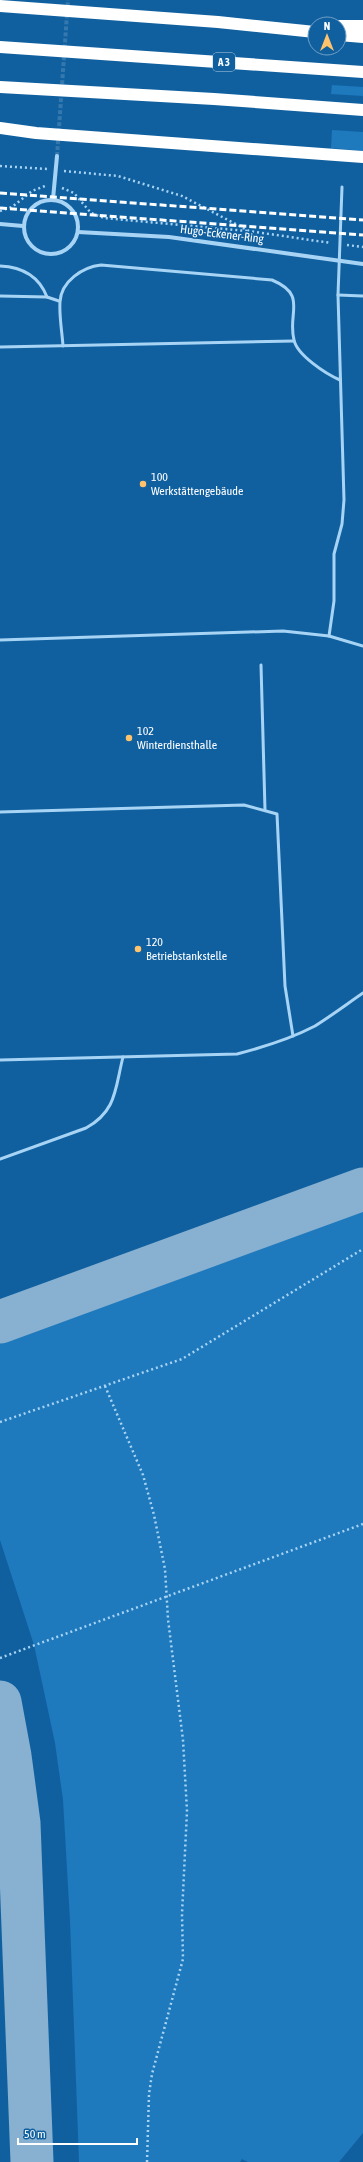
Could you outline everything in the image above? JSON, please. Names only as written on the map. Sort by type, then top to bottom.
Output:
[{"type":"highway","points":[[0,6],[89,12],[307,31]]},
{"type":"highway","points":[[347,26],[363,26]]},
{"type":"highway","points":[[282,28],[307,27]]},
{"type":"highway","points":[[347,36],[363,37]]},
{"type":"highway","name":"A 3","points":[[0,47],[363,72]]},
{"type":"highway","points":[[0,87],[214,99],[363,110]]},
{"type":"highway","points":[[0,128],[78,137],[363,157]]},
{"type":"highway","points":[[0,135],[36,133]]},
{"type":"street","points":[[53,199],[57,156]]},
{"type":"street","points":[[53,199],[66,204],[72,209],[78,224],[78,232],[72,244],[62,252],[44,254],[29,244],[25,236],[23,226],[26,214],[30,208],[43,200],[53,199]]},
{"type":"street","points":[[0,224],[23,226]]},
{"type":"street","name":"Hugo-Eckener-Ring","points":[[78,232],[169,237],[363,264]]},
{"type":"lane","points":[[329,636],[334,600],[334,554],[342,524],[344,507],[338,295],[342,187]]},
{"type":"lane","points":[[0,266],[12,266],[28,273],[42,284],[47,297]]},
{"type":"lane","points":[[63,346],[60,301],[63,290],[75,276],[91,266],[272,280],[284,285],[291,291],[293,300],[294,341],[300,352],[330,376],[340,380]]},
{"type":"lane","points":[[338,295],[363,296]]},
{"type":"lane","points":[[0,296],[47,297],[60,301]]},
{"type":"lane","points":[[0,347],[294,341]]},
{"type":"lane","points":[[0,640],[283,631],[329,636],[363,646]]},
{"type":"lane","points":[[261,665],[265,810]]},
{"type":"lane","points":[[0,812],[244,805],[277,814],[285,986],[293,1036]]},
{"type":"lane","points":[[0,1060],[237,1054],[268,1046],[316,1025],[363,993]]},
{"type":"lane","points":[[0,1159],[86,1128],[98,1121],[105,1114],[112,1101],[123,1057]]},
{"type":"path","points":[[0,166],[23,167]]},
{"type":"path","points":[[94,173],[118,176],[182,196],[249,231]]},
{"type":"path","points":[[0,211],[12,207],[32,191],[45,186],[55,186],[74,193],[85,208],[104,218],[249,231],[313,240]]},
{"type":"path","points":[[0,1422],[182,1359],[363,1249]]},
{"type":"path","points":[[105,1386],[143,1475],[154,1515],[165,1569],[168,1619],[183,1740],[188,1812],[182,1914],[183,1959],[152,2074],[149,2094],[147,2162]]},
{"type":"path","points":[[0,1658],[363,1524]]},
{"type":"shaded area","points":[[332,85],[363,87],[363,96],[331,94]]},
{"type":"shaded area","points":[[332,130],[363,132],[363,151],[331,148]]},
{"type":"shaded area","points":[[363,1208],[363,2133],[339,2162],[248,2162],[242,2159],[240,2162],[79,2162],[70,1921],[63,1800],[55,1743],[34,1645],[0,1540],[0,1341]]},
{"type":"taxiway","points":[[0,1322],[363,1189]]},
{"type":"taxiway","points":[[0,1702],[10,1756],[19,1823],[32,2162]]},
{"type":"tunnel","points":[[57,156],[68,0]]},
{"type":"railway","points":[[0,193],[363,220]]},
{"type":"railway","points":[[0,208],[363,235]]},
{"type":"place","name":"100 Werkstättengebäude","points":[[143,484]]},
{"type":"place","name":"102 Winterdiensthalle","points":[[129,738]]},
{"type":"place","name":"120 Betriebstankstelle","points":[[138,949]]}]
